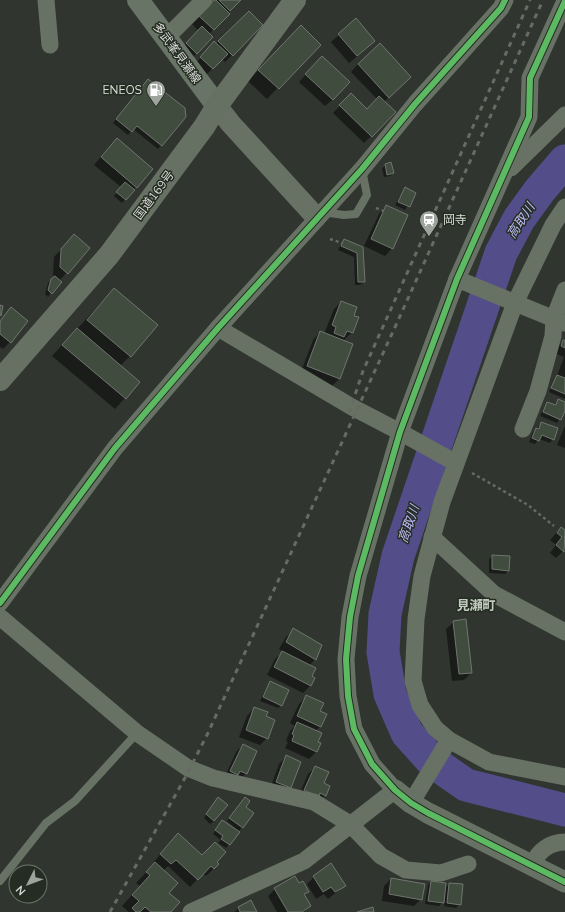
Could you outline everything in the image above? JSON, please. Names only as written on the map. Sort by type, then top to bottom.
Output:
[{"type":"highway","name":"国道169号","points":[[0,380],[109,255],[204,127],[217,106],[295,0]]},
{"type":"main road","name":"多武峯見瀬線","points":[[138,0],[217,106]]},
{"type":"street","points":[[46,0],[50,45]]},
{"type":"street","points":[[166,38],[204,0]]},
{"type":"street","points":[[0,603],[115,448],[218,328],[362,169],[415,104],[501,8],[505,0]]},
{"type":"street","points":[[565,1],[530,78],[529,117],[503,175],[460,281],[358,576],[350,617],[346,659],[348,696],[354,729],[372,764],[395,790],[416,795],[428,813],[534,864],[565,882]]},
{"type":"street","points":[[217,106],[231,124],[319,215]]},
{"type":"street","points":[[503,175],[565,115]]},
{"type":"street","points":[[565,207],[553,225],[511,301],[453,462],[422,576],[416,618],[413,681],[420,705],[447,744],[489,762],[565,777]]},
{"type":"street","points":[[460,281],[559,321]]},
{"type":"street","points":[[523,429],[538,391],[553,336],[559,321],[565,290]]},
{"type":"street","points":[[218,328],[352,407],[406,435],[453,462]]},
{"type":"street","points":[[432,537],[494,594],[565,632]]},
{"type":"street","points":[[0,617],[137,734],[188,768],[213,778],[314,802],[350,824],[381,856],[406,870],[441,873],[468,864]]},
{"type":"street","points":[[416,795],[447,744]]},
{"type":"street","points":[[191,912],[304,861],[395,790]]},
{"type":"street","points":[[534,864],[537,855],[546,847],[565,842]]},
{"type":"lane","points":[[319,215],[356,214],[367,195],[362,169]]},
{"type":"lane","points":[[0,881],[46,823],[75,801],[137,734]]},
{"type":"path","points":[[376,208],[384,211]]},
{"type":"path","points":[[330,239],[342,243]]},
{"type":"path","points":[[453,462],[528,505],[554,526]]},
{"type":"building","points":[[214,0],[216,0],[230,14],[214,30],[199,16]]},
{"type":"building","points":[[219,0],[241,0],[230,11]]},
{"type":"building","points":[[249,11],[263,25],[233,56],[218,41]]},
{"type":"building","points":[[356,18],[375,41],[357,56],[338,34]]},
{"type":"building","points":[[301,25],[321,45],[279,89],[258,70]]},
{"type":"building","points":[[202,26],[213,37],[197,54],[186,43]]},
{"type":"building","points":[[214,41],[228,54],[213,69],[200,57]]},
{"type":"building","points":[[380,43],[411,77],[389,98],[358,64]]},
{"type":"building","points":[[322,56],[350,82],[333,100],[305,74]]},
{"type":"building","points":[[148,79],[185,108],[186,117],[162,146],[137,126],[132,132],[116,119]]},
{"type":"building","points":[[351,93],[367,109],[379,96],[396,112],[372,137],[339,105]]},
{"type":"building","points":[[117,138],[153,169],[137,188],[101,157]]},
{"type":"building","points":[[391,162],[394,173],[387,175],[385,164]]},
{"type":"building","points":[[125,182],[135,190],[126,200],[116,192]]},
{"type":"building","points":[[405,187],[416,193],[410,207],[398,202]]},
{"type":"building","points":[[386,205],[408,215],[393,249],[371,239]]},
{"type":"building","points":[[74,234],[90,248],[68,274],[60,267],[61,249]]},
{"type":"building","points":[[344,239],[363,247],[365,282],[358,282],[357,253],[341,246]]},
{"type":"building","points":[[55,276],[62,282],[52,294],[48,290],[51,279]]},
{"type":"building","points":[[114,288],[158,325],[131,357],[87,320]]},
{"type":"building","points":[[341,301],[357,307],[354,316],[359,317],[353,333],[347,331],[344,337],[334,333],[336,327],[332,325]]},
{"type":"building","points":[[0,305],[3,306],[1,316],[0,315]]},
{"type":"building","points":[[11,307],[28,321],[11,343],[0,334],[0,321]]},
{"type":"building","points":[[77,328],[140,382],[126,399],[62,345]]},
{"type":"building","points":[[320,331],[353,344],[340,379],[307,366]]},
{"type":"building","points":[[563,340],[565,340],[565,348],[561,346]]},
{"type":"building","points":[[557,375],[565,378],[565,394],[551,388]]},
{"type":"building","points":[[558,399],[565,402],[565,411],[561,420],[543,412],[547,402],[556,405]]},
{"type":"building","points":[[541,422],[558,428],[554,440],[542,435],[539,441],[532,438],[536,428],[539,429]]},
{"type":"building","points":[[561,527],[565,530],[564,552],[556,545],[562,537],[557,533]]},
{"type":"building","points":[[492,555],[510,556],[509,571],[492,569]]},
{"type":"building","points":[[466,619],[472,673],[459,674],[453,621]]},
{"type":"building","points":[[293,628],[322,645],[316,660],[286,642]]},
{"type":"building","points":[[282,651],[316,668],[312,676],[315,678],[311,686],[274,667]]},
{"type":"building","points":[[270,681],[289,690],[282,706],[263,697]]},
{"type":"building","points":[[306,695],[324,703],[320,711],[327,714],[321,727],[297,716]]},
{"type":"building","points":[[254,707],[268,712],[266,716],[275,720],[268,739],[246,730]]},
{"type":"building","points":[[297,722],[322,733],[318,742],[321,743],[317,752],[292,741],[294,735],[292,734]]},
{"type":"building","points":[[243,744],[257,751],[247,774],[240,771],[238,775],[230,771]]},
{"type":"building","points":[[286,755],[301,762],[291,788],[276,782]]},
{"type":"building","points":[[315,766],[329,772],[324,783],[330,786],[326,796],[320,793],[319,797],[304,790]]},
{"type":"building","points":[[218,797],[228,805],[214,821],[206,814]]},
{"type":"building","points":[[245,797],[250,801],[246,807],[254,813],[243,828],[229,818]]},
{"type":"building","points":[[222,820],[240,832],[230,845],[221,839],[223,836],[215,830]]},
{"type":"building","points":[[178,833],[202,855],[215,842],[226,852],[217,862],[219,864],[214,869],[211,866],[198,880],[176,860],[171,864],[160,854]]},
{"type":"building","points":[[155,862],[178,883],[169,893],[180,902],[171,912],[151,912],[145,907],[140,912],[136,912],[132,908],[139,901],[132,895],[150,875],[146,872]]},
{"type":"building","points":[[331,863],[346,886],[335,892],[331,887],[323,892],[313,876]]},
{"type":"building","points":[[295,876],[299,883],[303,881],[309,892],[304,894],[311,906],[302,912],[288,912],[274,888]]},
{"type":"building","points":[[391,878],[425,884],[422,900],[389,894]]},
{"type":"building","points":[[431,881],[446,883],[444,903],[428,901]]},
{"type":"building","points":[[449,883],[463,884],[461,905],[447,903]]},
{"type":"building","points":[[251,900],[257,912],[240,912],[238,907]]},
{"type":"building","points":[[373,907],[374,912],[357,912]]},
{"type":"waterway","name":"高取川","points":[[565,161],[540,190],[519,219],[501,253],[398,556],[385,614],[383,652],[390,694],[407,733],[433,762],[466,785],[565,810]]},
{"type":"railway","points":[[349,413],[363,371],[530,0]]},
{"type":"railway","points":[[110,912],[186,776],[207,735],[396,325],[543,0]]},
{"type":"cycle path","points":[[0,603],[115,448],[218,328],[362,169],[415,104],[501,8],[505,0]]},
{"type":"cycle path","points":[[565,1],[530,78],[529,117],[457,279],[400,432],[358,576],[350,617],[346,659],[348,696],[354,729],[372,764],[395,790],[411,803],[428,813],[565,882]]},
{"type":"place","name":"ENEOS","points":[[156,107]]},
{"type":"place","name":"岡寺","points":[[429,237]]},
{"type":"district","name":"見瀬町","points":[[476,606]]}]
